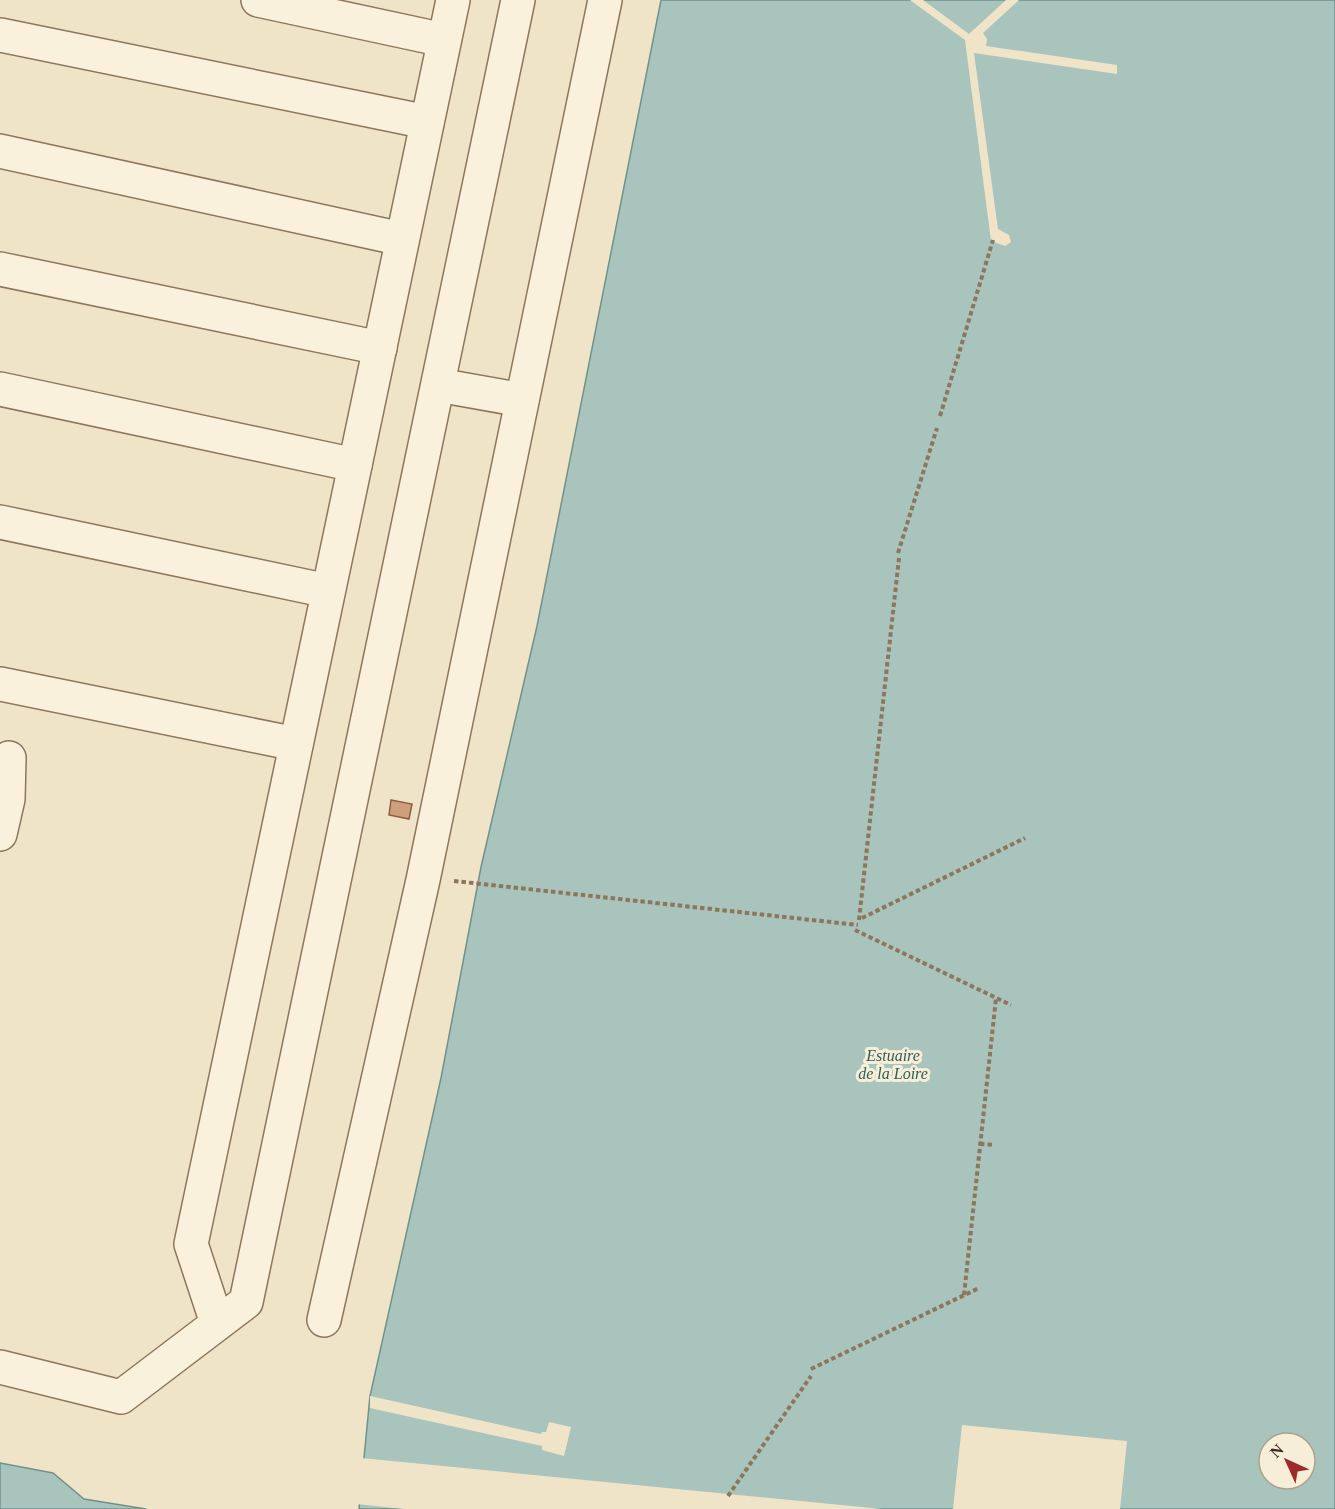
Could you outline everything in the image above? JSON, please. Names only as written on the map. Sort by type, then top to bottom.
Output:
[{"type":"lane","points":[[258,0],[444,40]]},
{"type":"lane","points":[[218,1323],[191,1244],[453,0]]},
{"type":"lane","points":[[0,1367],[121,1397],[246,1302],[518,0]]},
{"type":"lane","points":[[324,1320],[423,880],[605,0]]},
{"type":"lane","points":[[0,34],[427,122]]},
{"type":"lane","points":[[0,151],[402,239]]},
{"type":"lane","points":[[0,269],[380,348]]},
{"type":"lane","points":[[438,385],[522,400]]},
{"type":"lane","points":[[0,389],[355,465]]},
{"type":"lane","points":[[0,522],[328,591]]},
{"type":"lane","points":[[0,684],[296,744]]},
{"type":"lane","points":[[0,834],[8,799],[9,758]]},
{"type":"path","points":[[940,416],[993,240]]},
{"type":"path","points":[[860,921],[898,556],[937,428]]},
{"type":"path","points":[[453,881],[860,921],[1025,838]]},
{"type":"path","points":[[855,930],[1011,1005]]},
{"type":"path","points":[[964,1295],[996,998]]},
{"type":"path","points":[[980,1144],[994,1145]]},
{"type":"path","points":[[811,1369],[979,1288]]},
{"type":"path","points":[[728,1496],[812,1376]]},
{"type":"water","name":"Estuaire de la Loire","points":[[661,0],[1335,0],[1335,1509],[359,1509],[370,1396],[441,1078],[481,867],[537,626]]},
{"type":"water","points":[[0,1463],[53,1473],[84,1499],[146,1509],[0,1509]]},
{"type":"pier","points":[[910,0],[923,0],[969,34],[1006,0],[1019,0],[983,33],[987,39],[986,46],[1117,65],[1117,74],[974,53],[998,229],[1009,235],[1011,242],[1005,246],[991,241],[965,40]]},
{"type":"pier","points":[[370,1396],[541,1434],[546,1432],[549,1422],[571,1427],[564,1456],[542,1450],[542,1446],[370,1408]]},
{"type":"pier","points":[[962,1425],[1127,1441],[1120,1509],[953,1509]]},
{"type":"pier","points":[[361,1458],[882,1509],[404,1509],[356,1504]]},
{"type":"building","points":[[391,800],[412,804],[409,819],[389,815]]}]
